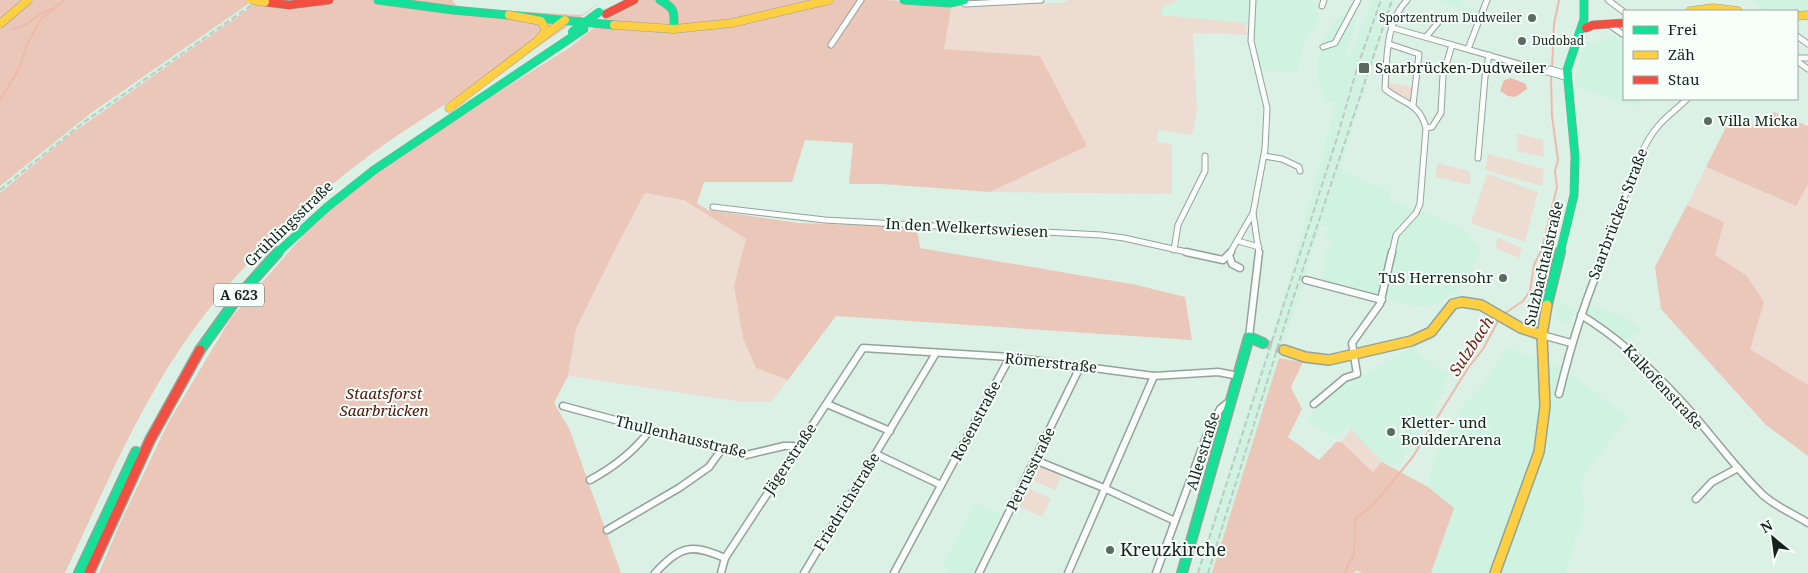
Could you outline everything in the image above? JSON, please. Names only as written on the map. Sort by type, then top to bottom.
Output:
[{"type":"main road","points":[[0,24],[28,0]]},
{"type":"main road","points":[[251,0],[289,5],[328,0]]},
{"type":"main road","points":[[378,0],[509,15],[674,29],[732,23],[829,0]]},
{"type":"main road","name":"A 623","points":[[603,13],[613,0]]},
{"type":"main road","name":"A 623","points":[[79,573],[157,409],[197,341],[224,304],[276,244],[320,204],[367,166],[434,120],[577,32],[620,0]]},
{"type":"main road","points":[[603,13],[634,0]]},
{"type":"main road","points":[[660,0],[669,3],[675,10],[677,17],[674,29]]},
{"type":"main road","points":[[904,0],[963,1]]},
{"type":"main road","name":"Sulzbachtalstraße","points":[[1584,0],[1589,20]]},
{"type":"main road","name":"Sulzbachtalstraße","points":[[1495,573],[1542,439],[1545,406],[1542,334],[1574,195],[1575,156],[1570,72],[1567,70],[1589,20],[1588,0]]},
{"type":"main road","points":[[1699,10],[1717,8],[1731,10]]},
{"type":"main road","points":[[509,15],[541,21],[546,30],[538,40]]},
{"type":"main road","points":[[434,120],[566,20]]},
{"type":"main road","points":[[1589,20],[1608,24],[1623,22]]},
{"type":"main road","name":"Grühlingsstraße","points":[[89,573],[146,448],[185,374],[224,314],[264,266],[306,224],[372,168],[577,32]]},
{"type":"main road","points":[[1284,350],[1305,357],[1323,360],[1354,355],[1421,337],[1431,332],[1453,304],[1462,302],[1481,305],[1501,317],[1542,334]]},
{"type":"main road","points":[[1249,338],[1263,342]]},
{"type":"main road","name":"Alleestraße","points":[[1182,573],[1249,338]]},
{"type":"street","points":[[832,45],[861,0]]},
{"type":"street","points":[[963,1],[965,4],[1041,0]]},
{"type":"street","points":[[1240,268],[1232,264],[1229,255],[1253,213],[1264,156],[1267,113],[1251,41],[1254,0]]},
{"type":"street","points":[[1322,6],[1324,0]]},
{"type":"street","points":[[1324,47],[1335,42],[1358,0]]},
{"type":"street","points":[[1314,404],[1345,378],[1357,374],[1358,365],[1351,348],[1353,340],[1382,300],[1396,235],[1416,213],[1420,204],[1426,128],[1422,114],[1413,105],[1390,94],[1385,89],[1390,44],[1397,10],[1407,0]]},
{"type":"street","points":[[1468,49],[1487,0]]},
{"type":"street","points":[[1608,0],[1623,11]]},
{"type":"street","points":[[1426,37],[1441,19]]},
{"type":"street","points":[[1608,24],[1623,34]]},
{"type":"street","points":[[1393,28],[1538,68],[1570,72]]},
{"type":"street","points":[[1800,40],[1808,44]]},
{"type":"street","points":[[1390,44],[1418,54],[1413,105]]},
{"type":"street","points":[[1426,128],[1432,127],[1440,116],[1443,75],[1452,45]]},
{"type":"street","points":[[1478,158],[1485,77],[1489,55]]},
{"type":"street","points":[[1798,60],[1808,69]]},
{"type":"street","name":"Saarbrücker Straße","points":[[1559,394],[1571,343],[1580,315],[1596,270],[1614,233],[1645,144],[1658,126],[1686,100]]},
{"type":"street","points":[[1174,250],[1178,225],[1205,171],[1205,156]]},
{"type":"street","points":[[1264,156],[1289,161],[1299,167],[1300,171]]},
{"type":"street","name":"In den Welkertswiesen","points":[[713,207],[825,220],[1101,235],[1124,238],[1219,261],[1226,259],[1229,255]]},
{"type":"street","points":[[1249,338],[1258,264],[1258,247],[1253,213]]},
{"type":"street","points":[[1238,240],[1258,247]]},
{"type":"street","points":[[1306,280],[1382,300]]},
{"type":"street","name":"Kalkofenstraße","points":[[1580,315],[1609,332],[1652,371],[1683,403],[1764,496],[1808,523]]},
{"type":"street","points":[[1542,334],[1571,343]]},
{"type":"street","name":"Römerstraße","points":[[863,348],[1010,358],[1081,365],[1154,376],[1218,372],[1239,376]]},
{"type":"street","name":"Jägerstraße","points":[[721,573],[725,558],[863,348]]},
{"type":"street","name":"Friedrichstraße","points":[[804,573],[936,354]]},
{"type":"street","name":"Rosenstraße","points":[[894,573],[1010,358]]},
{"type":"street","name":"Petrusstraße","points":[[980,573],[1081,365]]},
{"type":"street","points":[[1068,573],[1154,376]]},
{"type":"street","points":[[1156,573],[1214,420],[1220,409],[1233,398]]},
{"type":"street","points":[[827,404],[890,431]]},
{"type":"street","name":"Thullenhausstraße","points":[[563,406],[746,455],[756,455],[786,444],[798,446]]},
{"type":"street","points":[[590,480],[626,457],[642,443],[650,430]]},
{"type":"street","points":[[607,530],[694,478],[709,467],[722,449]]},
{"type":"street","points":[[876,454],[941,485]]},
{"type":"street","points":[[1035,460],[1104,488],[1175,521]]},
{"type":"street","points":[[1696,500],[1712,482],[1738,468]]},
{"type":"street","points":[[655,573],[671,556],[686,548],[703,548],[725,558]]},
{"type":"shaded area","points":[[254,0],[261,0],[68,136],[0,193],[0,186],[60,136]]},
{"type":"shaded area","points":[[1068,0],[1179,0],[1162,7],[1162,15],[1245,23],[1248,35],[1193,33],[1197,111],[1192,135],[1158,130],[1157,142],[1172,145],[1172,194],[990,192],[1087,146],[944,49],[952,4],[1062,3]]},
{"type":"shaded area","points":[[1179,0],[1313,0],[1321,17],[1303,44],[1297,73],[1257,70],[1245,23],[1161,15],[1162,7]]},
{"type":"shaded area","points":[[1372,0],[1395,0],[1340,169],[1391,192],[1389,199],[1464,228],[1482,251],[1457,292],[1430,306],[1411,306],[1323,281],[1325,252],[1330,248],[1333,240],[1325,236],[1328,227],[1321,225],[1212,573],[1196,573],[1289,280],[1336,103],[1325,101],[1317,79],[1317,61],[1334,21],[1344,15],[1350,5],[1357,7],[1354,27],[1345,54],[1350,56]]},
{"type":"shaded area","points":[[1436,0],[1464,0],[1462,5],[1474,10],[1472,14]]},
{"type":"shaded area","points":[[1751,0],[1808,0],[1808,24],[1798,17],[1798,10],[1764,10]]},
{"type":"shaded area","points":[[1617,34],[1623,37],[1623,100],[1643,100],[1634,106],[1574,86],[1576,69],[1587,41],[1593,44]]},
{"type":"shaded area","points":[[1511,78],[1526,84],[1527,89],[1515,97],[1508,96],[1500,91],[1504,80]]},
{"type":"shaded area","points":[[1389,82],[1413,87],[1411,103],[1392,93],[1388,88]]},
{"type":"shaded area","points":[[698,113],[684,200],[747,239],[734,286],[756,368],[788,380],[771,402],[743,402],[568,376],[576,329],[645,193]]},
{"type":"shaded area","points":[[1517,134],[1543,140],[1544,157],[1517,151]]},
{"type":"shaded area","points":[[1488,154],[1544,169],[1542,186],[1485,170]]},
{"type":"shaded area","points":[[1437,163],[1470,171],[1470,185],[1436,177]]},
{"type":"shaded area","points":[[1706,167],[1795,206],[1808,184],[1808,385],[1750,349],[1746,275],[1715,255],[1723,222],[1687,205]]},
{"type":"shaded area","points":[[1487,174],[1538,192],[1525,242],[1471,223]]},
{"type":"shaded area","points":[[1498,238],[1522,248],[1519,258],[1495,248]]},
{"type":"shaded area","points":[[1559,303],[1575,309],[1569,325],[1555,319]]},
{"type":"shaded area","points":[[1588,303],[1623,316],[1643,331],[1623,340],[1603,324],[1584,315]]},
{"type":"shaded area","points":[[1412,347],[1432,365],[1449,374],[1432,413],[1401,462],[1388,467],[1351,429],[1346,428],[1332,437],[1306,419],[1346,379],[1364,375]]},
{"type":"shaded area","points":[[1507,348],[1562,368],[1630,418],[1613,437],[1580,481],[1585,511],[1566,573],[1431,573],[1454,508],[1428,487],[1433,462],[1463,406],[1483,384]]},
{"type":"shaded area","points":[[1351,429],[1382,462],[1373,472],[1341,442]]},
{"type":"shaded area","points":[[1040,465],[1062,475],[1055,490],[1032,480]]},
{"type":"shaded area","points":[[1029,488],[1051,499],[1042,517],[1020,507]]},
{"type":"shaded area","points":[[975,503],[1001,515],[973,573],[955,573],[942,567]]},
{"type":"green space","points":[[0,0],[254,0],[91,113],[0,186]]},
{"type":"green space","points":[[261,0],[452,0],[459,8],[582,15],[603,0],[548,40],[402,132],[347,173],[294,217],[269,241],[223,292],[182,346],[133,429],[65,573],[0,573],[0,193],[68,136]]},
{"type":"green space","name":"Staatsforst Saarbrücken","points":[[628,0],[886,0],[952,4],[944,49],[1040,56],[1087,146],[990,192],[882,184],[849,184],[853,143],[805,140],[792,182],[704,182],[697,203],[708,210],[799,223],[917,227],[920,248],[1137,285],[1185,297],[1192,340],[836,316],[788,380],[756,368],[743,338],[734,286],[746,239],[684,200],[645,193],[576,329],[568,376],[554,403],[569,428],[621,573],[99,573],[120,523],[168,423],[231,318],[306,232],[352,189],[404,151],[569,48]]},
{"type":"green space","points":[[1774,112],[1808,126],[1808,184],[1796,206],[1706,167],[1731,117],[1759,126]]},
{"type":"green space","points":[[1687,205],[1724,222],[1715,255],[1746,275],[1764,302],[1750,349],[1808,385],[1808,456],[1766,425],[1661,309],[1655,267]]},
{"type":"green space","points":[[1279,358],[1303,362],[1291,387],[1302,409],[1288,437],[1319,460],[1336,442],[1341,442],[1373,472],[1382,462],[1428,487],[1454,508],[1431,573],[1362,573],[1356,570],[1355,573],[1212,573]]},
{"type":"waterway","points":[[0,100],[19,69],[27,44],[41,19],[64,0]]},
{"type":"waterway","name":"Sulzbach","points":[[1552,68],[1554,24],[1559,0]]},
{"type":"waterway","points":[[12,29],[23,26],[52,9]]},
{"type":"waterway","name":"Sulzbach","points":[[1504,314],[1523,301],[1530,291],[1534,265],[1542,249],[1557,187],[1555,171],[1558,160],[1552,116],[1551,77]]},
{"type":"waterway","name":"Sulzbach","points":[[1344,573],[1354,554],[1355,519],[1373,505],[1412,458],[1468,368],[1483,349],[1499,319]]},
{"type":"tunnel","points":[[1263,343],[1284,350]]},
{"type":"railway","points":[[0,190],[84,122],[259,0]]},
{"type":"railway","points":[[1198,573],[1337,138],[1358,65],[1381,0]]},
{"type":"railway","points":[[1208,573],[1289,311],[1392,0]]},
{"type":"traffic: fast","points":[[378,0],[453,10],[614,25]]},
{"type":"traffic: fast","points":[[660,0],[669,5],[674,11],[674,29]]},
{"type":"traffic: fast","points":[[904,0],[950,3],[964,0]]},
{"type":"traffic: fast","points":[[1547,305],[1574,195],[1575,156],[1567,70],[1584,19],[1584,0]]},
{"type":"traffic: fast","points":[[572,32],[599,12]]},
{"type":"traffic: fast","points":[[200,350],[238,297],[280,250],[326,208],[374,170],[425,134],[584,29]]},
{"type":"traffic: fast","points":[[1182,573],[1249,337],[1263,343]]},
{"type":"traffic: fast","points":[[79,573],[136,452]]},
{"type":"traffic: slow","points":[[0,24],[28,0]]},
{"type":"traffic: slow","points":[[251,0],[265,2]]},
{"type":"traffic: slow","points":[[614,25],[674,29],[732,23],[829,0]]},
{"type":"traffic: slow","points":[[1698,10],[1713,8],[1730,10]]},
{"type":"traffic: slow","points":[[509,15],[541,21],[546,30],[540,38]]},
{"type":"traffic: slow","points":[[1798,16],[1808,15]]},
{"type":"traffic: slow","points":[[449,108],[565,20]]},
{"type":"traffic: slow","points":[[1284,350],[1305,357],[1329,360],[1411,341],[1431,332],[1453,304],[1462,302],[1481,305],[1521,328],[1542,335]]},
{"type":"traffic: slow","points":[[1495,573],[1539,452],[1545,406],[1542,335],[1547,305]]},
{"type":"traffic: jam","points":[[265,2],[289,5],[329,0]]},
{"type":"traffic: jam","points":[[606,14],[634,0]]},
{"type":"traffic: jam","points":[[1586,28],[1593,25],[1623,23]]},
{"type":"traffic: jam","points":[[89,573],[150,440],[200,350]]},
{"type":"place","name":"Sportzentrum Dudweiler","points":[[1532,18]]},
{"type":"place","name":"Dudobad","points":[[1522,41]]},
{"type":"place","name":"Saarbrücken-Dudweiler","points":[[1364,68]]},
{"type":"place","name":"Villa Micka","points":[[1708,121]]},
{"type":"place","name":"TuS Herrensohr","points":[[1503,278]]},
{"type":"place","name":"Kletter- und BoulderArena","points":[[1391,432]]},
{"type":"place","name":"Kreuzkirche","points":[[1110,550]]}]
